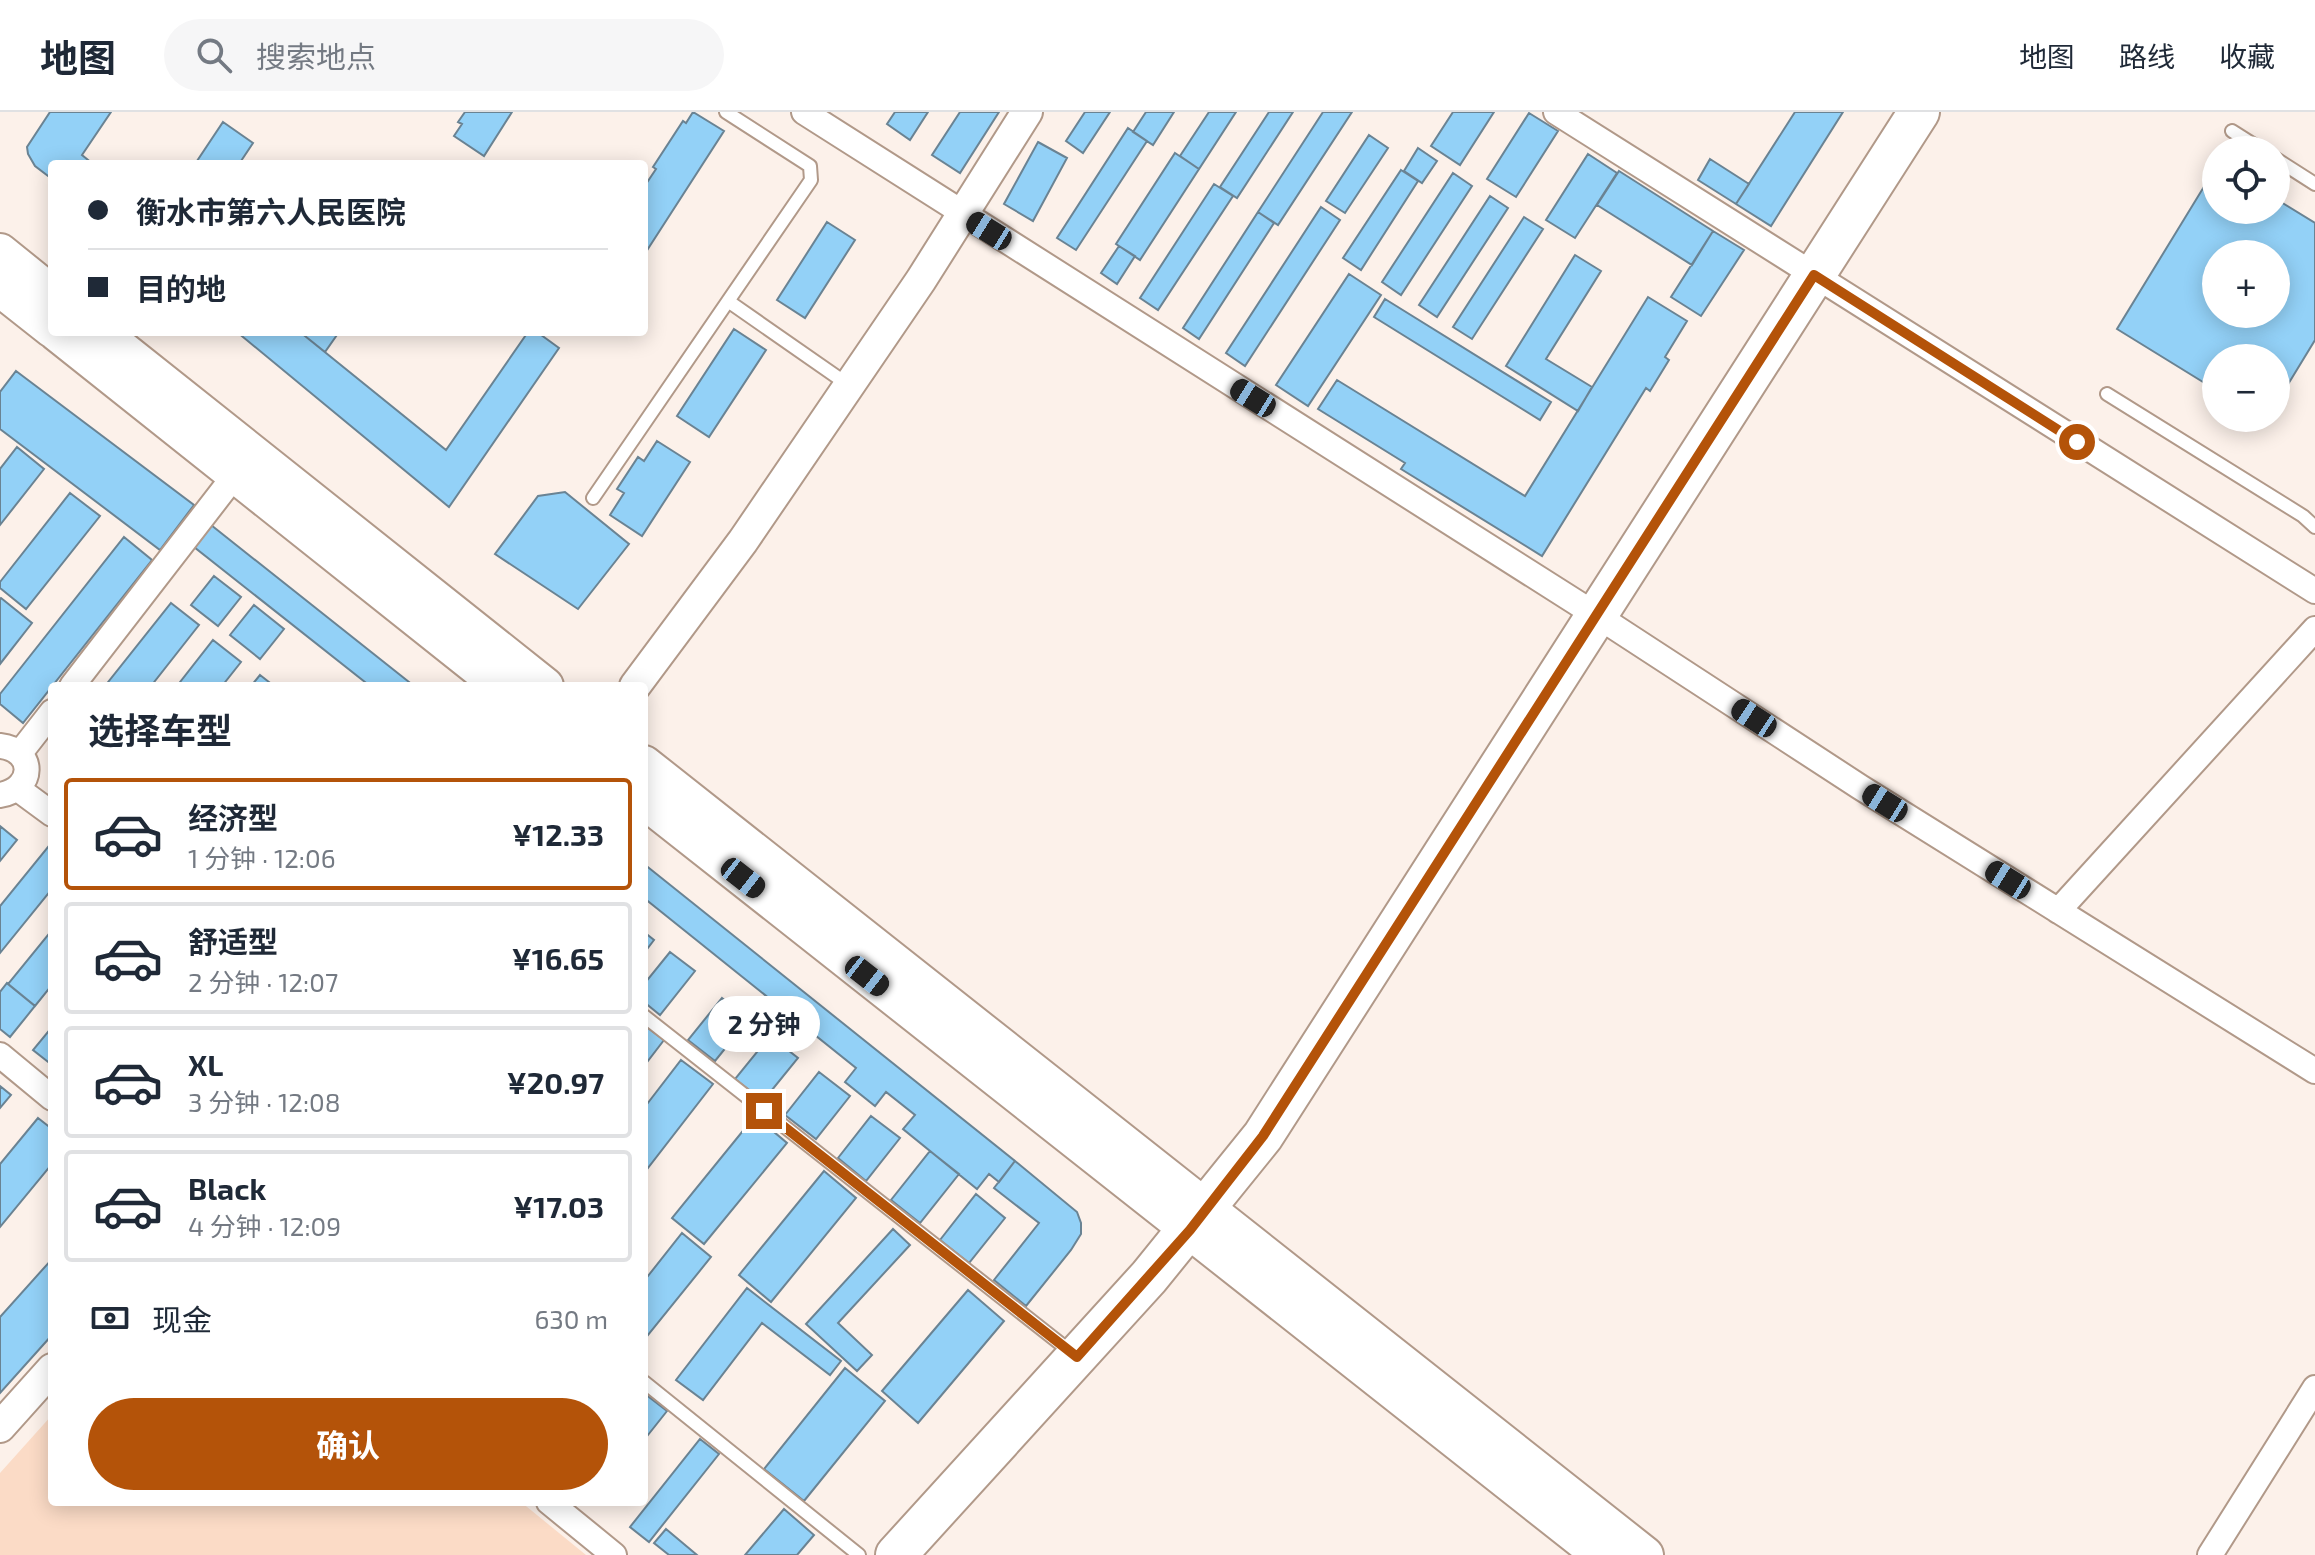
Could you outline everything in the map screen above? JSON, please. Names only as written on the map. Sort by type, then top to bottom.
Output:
[{"type":"main road","points":[[896,1555],[1198,1220],[1263,1136],[1919,112]]},
{"type":"main road","points":[[0,252],[48,291]]},
{"type":"main road","points":[[0,288],[48,326]]},
{"type":"main road","points":[[60,336],[496,682]]},
{"type":"main road","points":[[105,336],[540,682]]},
{"type":"main road","points":[[648,767],[1601,1555]]},
{"type":"main road","points":[[648,803],[1645,1555]]},
{"type":"street","points":[[804,112],[1596,615],[1860,787],[2315,1071]]},
{"type":"street","points":[[638,682],[743,541],[850,386],[1027,112]]},
{"type":"street","points":[[1556,112],[2315,591]]},
{"type":"street","points":[[75,682],[235,475]]},
{"type":"street","points":[[2058,911],[2315,629]]},
{"type":"street","points":[[48,716],[10,749],[26,764],[27,776],[9,792],[48,812]]},
{"type":"street","points":[[0,1055],[48,1095]]},
{"type":"street","points":[[0,1427],[48,1373]]},
{"type":"street","points":[[2210,1555],[2315,1388]]},
{"type":"street","points":[[554,1506],[614,1555]]},
{"type":"lane","points":[[593,498],[811,180],[810,166],[726,112]]},
{"type":"lane","points":[[2232,131],[2240,136]]},
{"type":"lane","points":[[2290,168],[2315,184]]},
{"type":"lane","points":[[728,301],[850,386]]},
{"type":"lane","points":[[2107,394],[2303,516],[2315,527]]},
{"type":"lane","points":[[648,1019],[1077,1357]]},
{"type":"lane","points":[[648,1385],[859,1555]]},
{"type":"shaded area","points":[[48,1419],[48,1506],[526,1506],[586,1555],[0,1555],[0,1473]]},
{"type":"building","points":[[50,112],[111,112],[82,155],[88,160],[48,160],[48,176],[35,166],[27,147]]},
{"type":"building","points":[[465,112],[512,112],[484,156],[454,136]]},
{"type":"building","points":[[693,112],[724,131],[648,249],[648,181],[656,169],[653,167],[683,121],[686,123]]},
{"type":"building","points":[[895,112],[928,112],[910,140],[887,124]]},
{"type":"building","points":[[960,112],[999,112],[960,173],[932,155]]},
{"type":"building","points":[[1085,112],[1110,112],[1083,153],[1066,141]]},
{"type":"building","points":[[1146,112],[1174,112],[1153,145],[1133,132]]},
{"type":"building","points":[[1209,112],[1236,112],[1199,169],[1180,156]]},
{"type":"building","points":[[1269,112],[1293,112],[1237,198],[1220,187]]},
{"type":"building","points":[[1323,112],[1352,112],[1278,225],[1258,212]]},
{"type":"building","points":[[1453,112],[1494,112],[1460,165],[1431,146]]},
{"type":"building","points":[[1795,112],[1843,112],[1771,226],[1736,204]]},
{"type":"building","points":[[1529,113],[1558,131],[1516,197],[1487,179]]},
{"type":"building","points":[[223,122],[253,143],[242,160],[198,160]]},
{"type":"building","points":[[1128,128],[1147,141],[1076,250],[1057,238]]},
{"type":"building","points":[[1369,135],[1388,148],[1345,213],[1326,201]]},
{"type":"building","points":[[1038,142],[1067,158],[1033,221],[1004,204]]},
{"type":"building","points":[[1418,148],[1437,161],[1422,183],[1404,171]]},
{"type":"building","points":[[1175,153],[1199,169],[1140,260],[1116,244]]},
{"type":"building","points":[[1588,154],[1617,173],[1575,238],[1546,220]]},
{"type":"building","points":[[1710,159],[1749,184],[1736,204],[1698,180]]},
{"type":"building","points":[[1401,170],[1418,181],[1361,270],[1343,258]]},
{"type":"building","points":[[1619,171],[1713,231],[1692,265],[1597,205]]},
{"type":"building","points":[[1453,173],[1472,186],[1401,295],[1382,282]]},
{"type":"building","points":[[1214,184],[1233,196],[1158,310],[1140,298]]},
{"type":"building","points":[[2202,190],[2202,224],[2290,224],[2290,208],[2315,223],[2315,340],[2290,381],[2290,344],[2202,344],[2202,381],[2117,329]]},
{"type":"building","points":[[1490,196],[1508,208],[1437,317],[1419,305]]},
{"type":"building","points":[[1321,207],[1340,220],[1245,366],[1226,353]]},
{"type":"building","points":[[1258,212],[1274,223],[1199,339],[1183,328]]},
{"type":"building","points":[[1524,217],[1543,229],[1472,339],[1453,327]]},
{"type":"building","points":[[827,222],[855,240],[805,318],[777,300]]},
{"type":"building","points":[[1713,231],[1744,250],[1701,316],[1671,297]]},
{"type":"building","points":[[1119,246],[1135,256],[1117,284],[1101,273]]},
{"type":"building","points":[[1575,255],[1601,271],[1546,359],[1592,387],[1578,411],[1506,366]]},
{"type":"building","points":[[1349,274],[1381,295],[1308,406],[1276,385]]},
{"type":"building","points":[[1648,297],[1687,321],[1665,357],[1669,360],[1650,391],[1646,388],[1542,556],[1401,469],[1405,463],[1318,409],[1337,380],[1525,496]]},
{"type":"building","points":[[1385,299],[1551,402],[1540,420],[1374,317]]},
{"type":"building","points":[[734,329],[766,350],[709,437],[677,416]]},
{"type":"building","points":[[242,336],[305,336],[446,450],[525,336],[542,336],[559,348],[449,507]]},
{"type":"building","points":[[305,336],[336,336],[325,352]]},
{"type":"building","points":[[16,371],[194,505],[160,550],[0,429],[0,392]]},
{"type":"building","points":[[657,441],[690,462],[642,536],[610,515],[624,493],[617,489],[638,457],[644,461]]},
{"type":"building","points":[[17,447],[44,469],[0,525],[0,469]]},
{"type":"building","points":[[565,492],[629,544],[578,609],[495,554],[538,496]]},
{"type":"building","points":[[70,493],[100,516],[26,609],[0,588],[0,582]]},
{"type":"building","points":[[206,521],[409,682],[365,682],[189,543]]},
{"type":"building","points":[[124,537],[152,560],[55,682],[48,682],[48,691],[23,723],[0,704],[0,694]]},
{"type":"building","points":[[214,576],[241,597],[218,626],[191,605]]},
{"type":"building","points":[[0,599],[32,623],[0,664]]},
{"type":"building","points":[[171,603],[199,625],[154,682],[108,682]]},
{"type":"building","points":[[254,605],[284,629],[260,659],[230,635]]},
{"type":"building","points":[[213,640],[241,662],[225,682],[180,682]]},
{"type":"building","points":[[260,675],[269,682],[254,682]]},
{"type":"building","points":[[0,826],[17,840],[0,861]]},
{"type":"building","points":[[48,847],[48,894],[0,953],[0,906]]},
{"type":"building","points":[[648,867],[1015,1161],[999,1182],[989,1174],[977,1189],[903,1129],[915,1115],[886,1092],[875,1106],[845,1082],[856,1068],[648,901]]},
{"type":"building","points":[[48,935],[48,990],[35,1006],[8,984]]},
{"type":"building","points":[[670,952],[695,971],[660,1015],[648,1005],[648,979]]},
{"type":"building","points":[[7,983],[35,1006],[10,1037],[0,1029],[0,992]]},
{"type":"building","points":[[722,998],[749,1019],[715,1061],[688,1040]]},
{"type":"building","points":[[648,1028],[664,1040],[648,1061]]},
{"type":"building","points":[[48,1032],[48,1062],[33,1050]]},
{"type":"building","points":[[770,1036],[798,1058],[763,1101],[735,1079]]},
{"type":"building","points":[[681,1060],[713,1084],[648,1168],[648,1103]]},
{"type":"building","points":[[819,1072],[850,1096],[816,1139],[785,1115]]},
{"type":"building","points":[[0,1086],[11,1095],[0,1108]]},
{"type":"building","points":[[755,1116],[787,1143],[704,1244],[672,1218]]},
{"type":"building","points":[[871,1116],[900,1138],[866,1181],[838,1158]]},
{"type":"building","points":[[38,1118],[48,1126],[48,1169],[0,1227],[0,1164]]},
{"type":"building","points":[[930,1151],[959,1174],[920,1223],[891,1200]]},
{"type":"building","points":[[1015,1161],[1077,1212],[1081,1223],[1081,1234],[1071,1250],[1026,1306],[994,1280],[1039,1223],[994,1188]]},
{"type":"building","points":[[824,1171],[856,1198],[771,1302],[739,1275]]},
{"type":"building","points":[[976,1194],[1005,1218],[969,1263],[940,1240]]},
{"type":"building","points":[[893,1229],[910,1245],[838,1323],[872,1355],[857,1371],[806,1324]]},
{"type":"building","points":[[682,1233],[711,1257],[648,1335],[648,1276]]},
{"type":"building","points":[[48,1263],[48,1339],[0,1393],[0,1317]]},
{"type":"building","points":[[747,1288],[841,1361],[830,1375],[762,1323],[703,1400],[676,1380]]},
{"type":"building","points":[[968,1290],[1004,1321],[918,1423],[882,1391]]},
{"type":"building","points":[[845,1368],[885,1401],[804,1501],[764,1469]]},
{"type":"building","points":[[648,1396],[667,1411],[648,1435]]},
{"type":"building","points":[[700,1439],[719,1454],[649,1542],[630,1527]]},
{"type":"building","points":[[784,1509],[814,1535],[797,1555],[745,1555]]},
{"type":"building","points":[[666,1529],[697,1555],[669,1555],[654,1543]]},
{"type":"route","points":[[764,1111],[1077,1357],[1190,1230],[1263,1136],[1814,275],[2077,442]]}]
